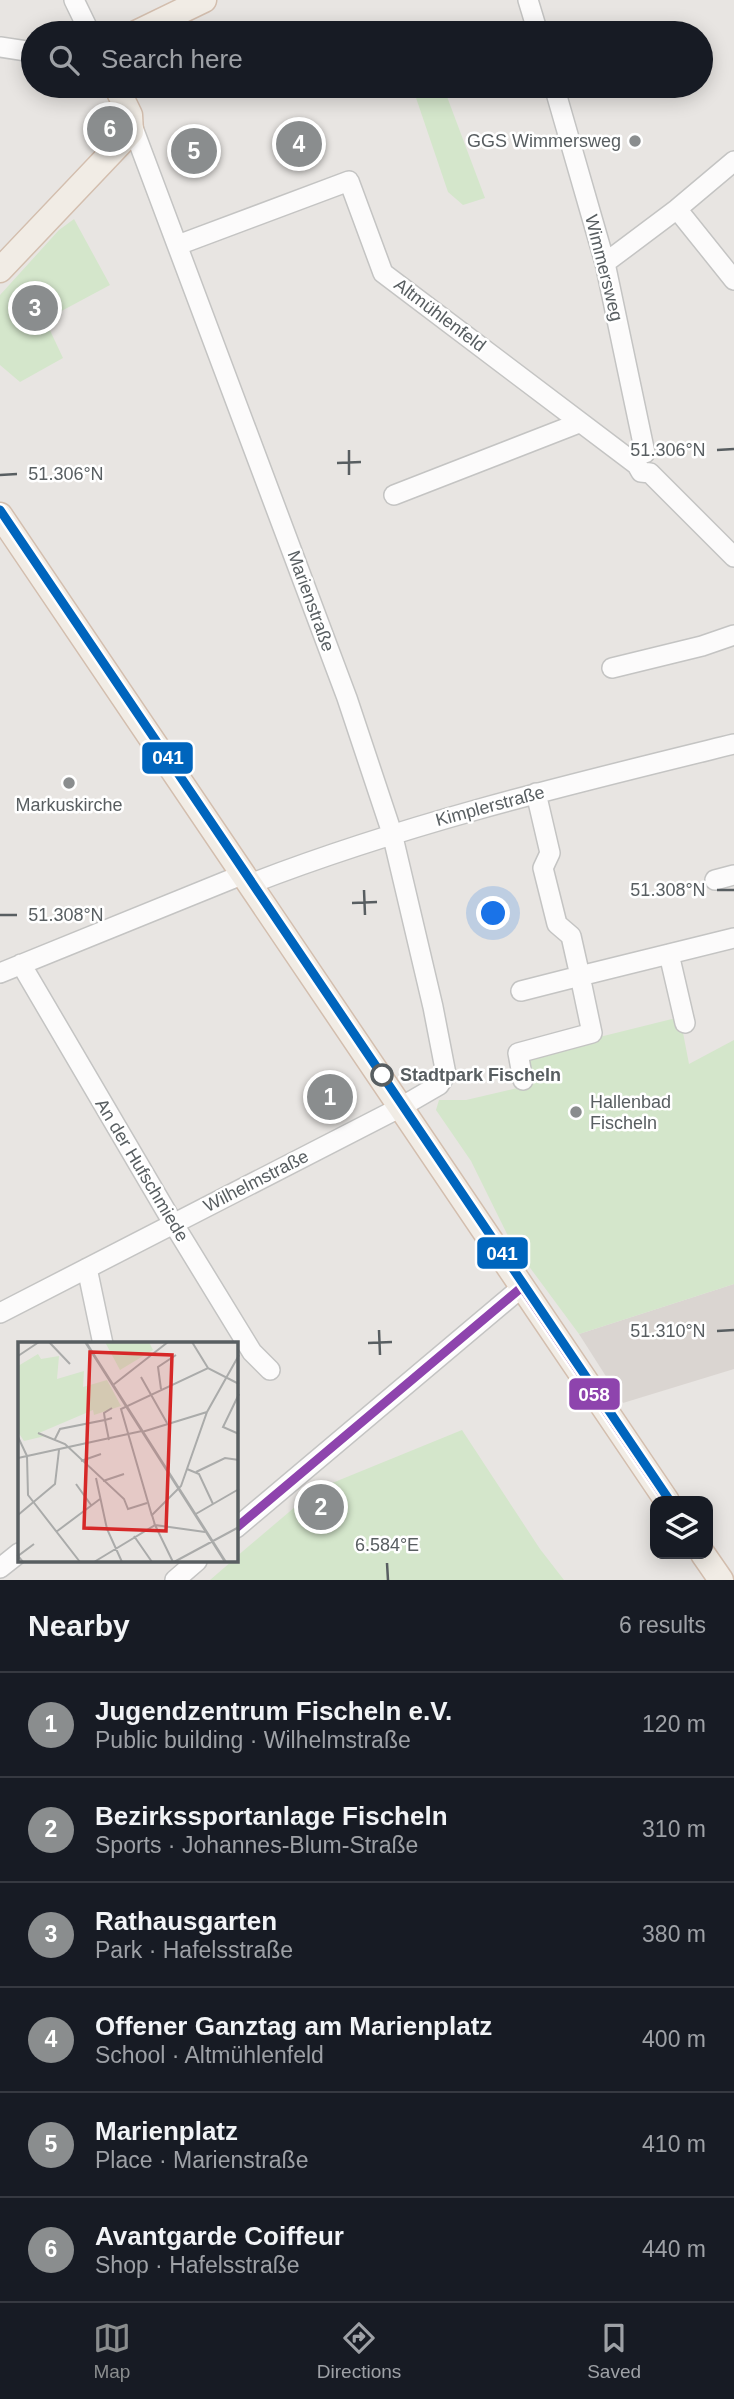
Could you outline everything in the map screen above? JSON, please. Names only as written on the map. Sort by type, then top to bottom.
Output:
[{"type":"main road","points":[[161,21],[204,0]]},
{"type":"main road","name":"Marienstraße","points":[[121,98],[132,125]]},
{"type":"main road","points":[[0,270],[111,155],[131,132],[132,125]]},
{"type":"main road","points":[[0,515],[359,1046],[406,1104],[433,1128],[477,1200],[488,1237],[664,1496]]},
{"type":"main road","points":[[706,1559],[721,1580]]},
{"type":"street","points":[[74,0],[84,21]]},
{"type":"street","points":[[528,0],[534,21]]},
{"type":"street","points":[[0,47],[21,50]]},
{"type":"street","name":"Wimmersweg","points":[[557,98],[605,262],[644,464]]},
{"type":"street","name":"Marienstraße","points":[[132,125],[347,698],[392,833],[446,1065],[443,1081],[406,1104]]},
{"type":"street","points":[[605,262],[677,209],[734,161]]},
{"type":"street","name":"Altmühlenfeld","points":[[178,245],[349,181],[383,272],[579,423],[644,464],[734,557]]},
{"type":"street","points":[[677,209],[734,280]]},
{"type":"street","points":[[394,495],[579,423]]},
{"type":"street","points":[[612,668],[702,646],[734,635]]},
{"type":"street","name":"Kimplerstraße","points":[[0,973],[247,879],[392,833],[536,793],[734,744]]},
{"type":"street","points":[[523,1080],[518,1053],[592,1033],[571,936],[558,924],[542,868],[550,853],[536,793]]},
{"type":"street","points":[[521,991],[669,954],[733,944]]},
{"type":"street","points":[[669,954],[685,1023]]},
{"type":"street","name":"An der Hufschmiede","points":[[21,964],[252,1352],[270,1370]]},
{"type":"street","name":"Wilhelmstraße","points":[[0,1313],[406,1104]]},
{"type":"street","points":[[87,1268],[103,1342]]},
{"type":"street","points":[[238,1526],[522,1287]]},
{"type":"street","points":[[0,1568],[18,1554]]},
{"type":"street","points":[[175,1580],[196,1562]]},
{"type":"shaded area","points":[[734,1284],[734,1369],[623,1403],[579,1334]]},
{"type":"green space","points":[[416,98],[448,98],[485,198],[463,205],[448,192]]},
{"type":"green space","points":[[74,219],[110,285],[54,315],[47,324],[63,358],[20,382],[0,365],[0,295],[59,230]]},
{"type":"green space","name":"Stadtpark Fischeln","points":[[680,1017],[689,1064],[734,1040],[734,1284],[579,1334],[511,1242],[471,1161],[436,1110],[439,1100],[466,1100],[526,1086],[523,1056]]},
{"type":"green space","points":[[462,1430],[540,1549],[564,1580],[210,1580],[231,1562],[238,1562],[238,1555],[315,1490]]},
{"type":"transit line","name":"041","points":[[0,510],[667,1496]]},
{"type":"transit line","name":"058","points":[[522,1287],[664,1496]]},
{"type":"transit line","name":"058","points":[[238,1526],[522,1287]]},
{"type":"place","name":"Avantgarde Coiffeur","points":[[110,129]]},
{"type":"place","name":"GGS Wimmersweg","points":[[635,141]]},
{"type":"place","name":"Offener Ganztag am Marienplatz","points":[[299,144]]},
{"type":"place","name":"Marienplatz","points":[[194,151]]},
{"type":"place","name":"Rathausgarten","points":[[35,308]]},
{"type":"place","name":"Markuskirche","points":[[69,783]]},
{"type":"place","name":"Stadtpark Fischeln","points":[[382,1075]]},
{"type":"place","name":"Jugendzentrum Fischeln e.V.","points":[[330,1097]]},
{"type":"place","name":"Hallenbad Fischeln","points":[[576,1112]]},
{"type":"place","name":"Bezirkssportanlage Fischeln","points":[[321,1507]]}]
